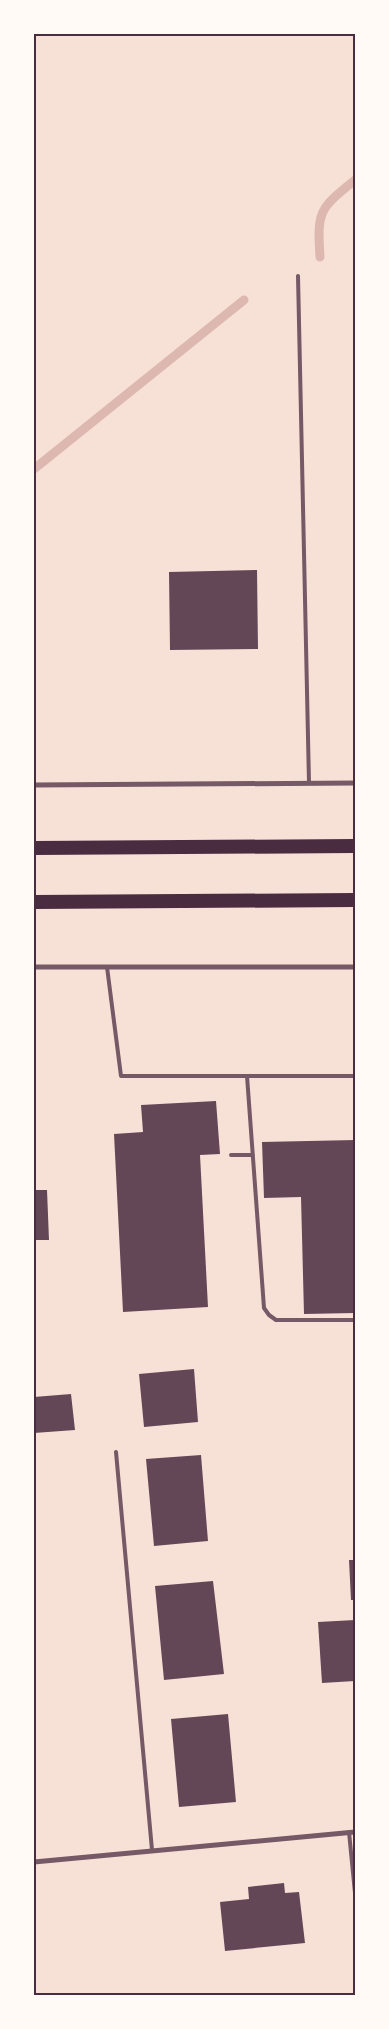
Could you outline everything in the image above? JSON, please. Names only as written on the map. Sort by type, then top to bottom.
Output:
[{"type":"highway","points":[[34,848],[355,846]]},
{"type":"highway","points":[[34,902],[355,900]]},
{"type":"street","points":[[34,785],[355,783]]},
{"type":"street","points":[[34,967],[355,967]]},
{"type":"street","points":[[34,1862],[355,1832]]},
{"type":"lane","points":[[298,276],[309,783]]},
{"type":"lane","points":[[108,967],[121,1076],[355,1076]]},
{"type":"lane","points":[[247,1076],[264,1308],[276,1320],[355,1320]]},
{"type":"lane","points":[[231,1155],[253,1155]]},
{"type":"lane","points":[[116,1452],[152,1850]]},
{"type":"lane","points":[[349,1832],[355,1893]]},
{"type":"building","points":[[257,570],[258,649],[170,650],[169,572]]},
{"type":"building","points":[[216,1101],[220,1154],[200,1155],[208,1307],[123,1312],[114,1134],[143,1132],[141,1105]]},
{"type":"building","points":[[355,1140],[355,1313],[304,1314],[301,1197],[264,1198],[262,1142]]},
{"type":"building","points":[[34,1190],[47,1190],[49,1240],[34,1240]]},
{"type":"building","points":[[194,1369],[198,1422],[144,1427],[139,1374]]},
{"type":"building","points":[[71,1394],[75,1430],[34,1433],[34,1397]]},
{"type":"building","points":[[201,1455],[208,1541],[154,1546],[146,1459]]},
{"type":"building","points":[[349,1560],[355,1560],[355,1600],[351,1600]]},
{"type":"building","points":[[213,1581],[224,1674],[164,1680],[155,1586]]},
{"type":"building","points":[[355,1620],[355,1681],[322,1683],[318,1622]]},
{"type":"building","points":[[228,1714],[236,1802],[179,1807],[171,1719]]},
{"type":"building","points":[[284,1883],[285,1893],[299,1892],[305,1943],[225,1951],[220,1902],[249,1899],[248,1887]]},
{"type":"waterway","points":[[320,257],[319,230],[323,212],[327,205],[355,180]]},
{"type":"waterway","points":[[34,469],[244,300]]}]
